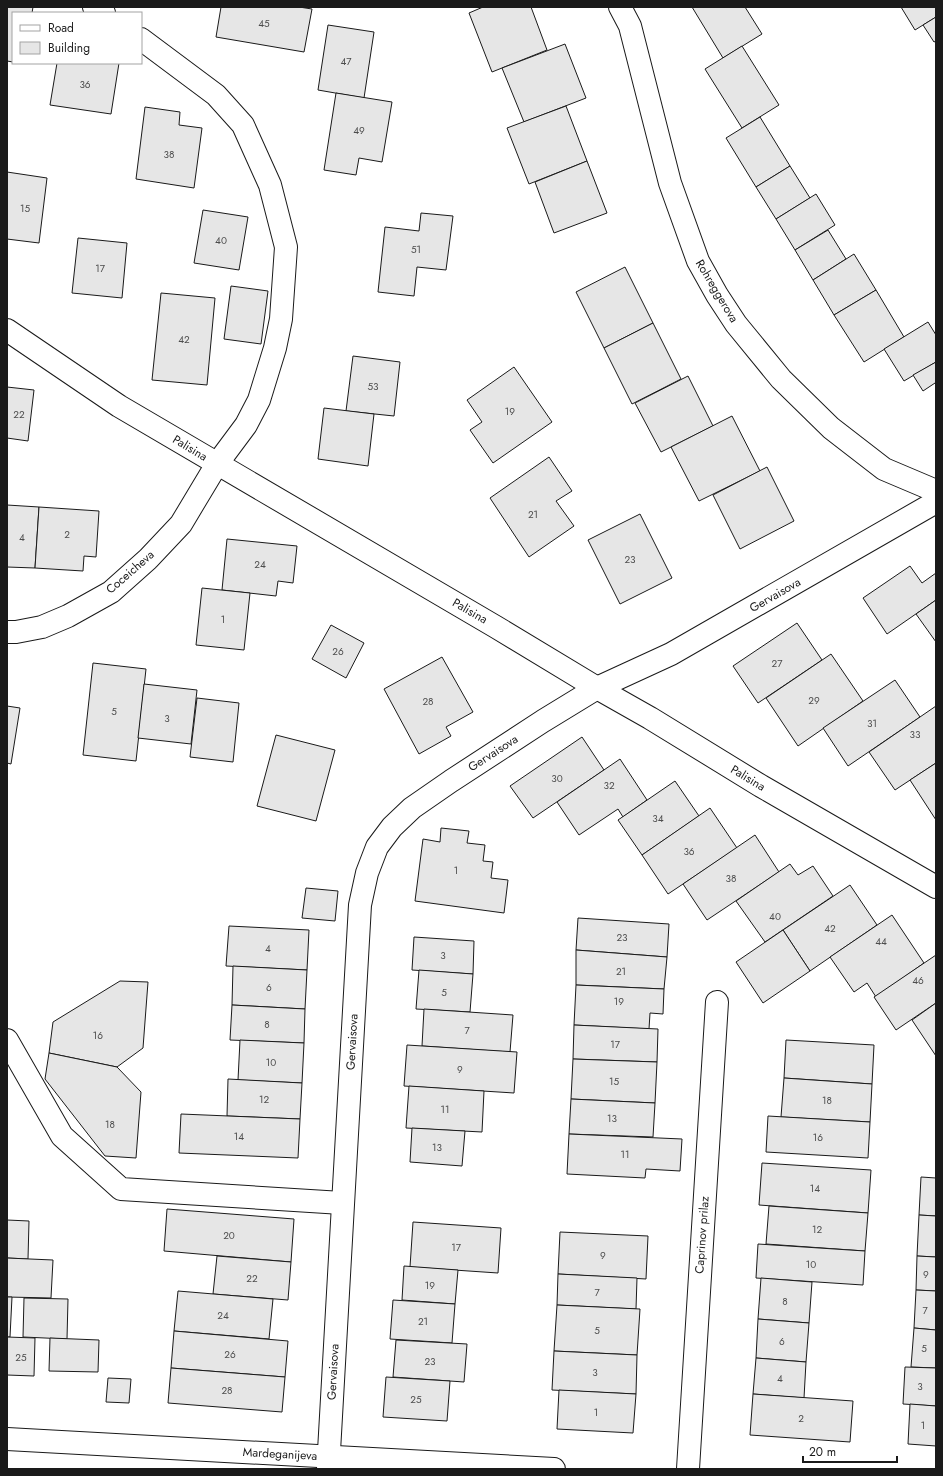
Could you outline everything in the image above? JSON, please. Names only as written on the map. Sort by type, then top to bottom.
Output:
[{"type":"street","name":"Rohreggerova","points":[[620,7],[630,26],[670,183],[698,262],[717,295],[736,324],[781,379],[831,428],[884,469],[936,491]]},
{"type":"street","name":"Coceicheva","points":[[7,632],[16,632],[42,627],[68,616],[111,592],[148,559],[181,524],[217,464],[246,425],[259,400],[275,348],[281,319],[286,248],[270,185],[243,125],[216,95],[142,40]]},
{"type":"street","name":"Palisina","points":[[7,330],[119,406],[650,718],[761,786],[936,887]]},
{"type":"street","name":"Gervaisova","points":[[328,1463],[360,904],[367,873],[377,847],[392,827],[412,808],[542,721],[597,688],[671,654],[936,502]]},
{"type":"street","name":"Caprinov prilaz","points":[[688,1469],[717,1002]]},
{"type":"street","points":[[7,1040],[62,1136],[121,1189],[342,1203]]},
{"type":"street","name":"Mardeganijeva","points":[[7,1439],[328,1463],[554,1469]]},
{"type":"building","points":[[7,7],[33,7],[32,12],[12,12],[12,62],[7,61]]},
{"type":"building","points":[[221,7],[299,7],[312,9],[304,52],[216,37]]},
{"type":"building","points":[[483,7],[531,7],[547,50],[492,72],[469,13]]},
{"type":"building","points":[[692,7],[745,7],[762,34],[723,58]]},
{"type":"building","points":[[901,7],[936,7],[936,17],[915,30]]},
{"type":"building","points":[[936,17],[936,41],[934,42],[923,25]]},
{"type":"building","points":[[328,25],[374,32],[364,98],[318,90]]},
{"type":"building","points":[[565,44],[586,98],[524,122],[502,68]]},
{"type":"building","points":[[742,46],[779,105],[742,128],[705,69]]},
{"type":"building","points":[[57,64],[119,64],[111,114],[50,105]]},
{"type":"building","points":[[336,93],[392,102],[382,162],[359,158],[356,175],[324,170]]},
{"type":"building","points":[[566,106],[587,161],[529,184],[507,128]]},
{"type":"building","points":[[145,107],[180,112],[179,125],[202,128],[194,188],[136,179]]},
{"type":"building","points":[[760,117],[790,166],[756,187],[726,138]]},
{"type":"building","points":[[587,161],[607,213],[554,233],[535,182]]},
{"type":"building","points":[[790,166],[810,198],[776,219],[756,187]]},
{"type":"building","points":[[7,172],[47,178],[39,243],[7,239]]},
{"type":"building","points":[[816,194],[835,225],[795,250],[776,219]]},
{"type":"building","points":[[203,210],[248,217],[239,270],[194,263]]},
{"type":"building","points":[[421,213],[453,216],[446,270],[417,267],[414,296],[378,292],[385,227],[419,231]]},
{"type":"building","points":[[828,230],[846,259],[813,280],[795,250]]},
{"type":"building","points":[[78,238],[127,243],[122,298],[72,293]]},
{"type":"building","points":[[854,254],[876,290],[834,315],[813,280]]},
{"type":"building","points":[[625,267],[653,323],[604,348],[576,292]]},
{"type":"building","points":[[231,286],[268,291],[261,344],[224,339]]},
{"type":"building","points":[[876,290],[904,337],[864,362],[834,315]]},
{"type":"building","points":[[161,293],[215,298],[207,385],[152,380]]},
{"type":"building","points":[[928,322],[936,335],[936,362],[904,381],[884,349]]},
{"type":"building","points":[[653,323],[681,379],[632,404],[604,348]]},
{"type":"building","points":[[353,356],[400,362],[394,416],[346,411]]},
{"type":"building","points":[[936,362],[936,385],[935,383],[923,391],[913,375]]},
{"type":"building","points":[[514,367],[552,422],[493,463],[470,430],[482,422],[467,400]]},
{"type":"building","points":[[688,376],[713,426],[661,452],[635,403]]},
{"type":"building","points":[[7,387],[34,390],[28,441],[7,438]]},
{"type":"building","points":[[324,408],[374,414],[368,466],[318,459]]},
{"type":"building","points":[[732,416],[760,471],[699,501],[671,447]]},
{"type":"building","points":[[549,457],[572,491],[556,501],[574,526],[529,557],[490,498]]},
{"type":"building","points":[[767,467],[794,521],[740,549],[713,495]]},
{"type":"building","points":[[7,505],[39,507],[35,568],[7,567]]},
{"type":"building","points":[[39,507],[99,511],[96,557],[84,556],[83,571],[35,568]]},
{"type":"building","points":[[640,514],[672,578],[620,604],[588,540]]},
{"type":"building","points":[[227,539],[297,546],[293,583],[278,581],[276,596],[222,590]]},
{"type":"building","points":[[910,566],[922,583],[936,573],[936,600],[887,634],[863,598]]},
{"type":"building","points":[[202,588],[250,593],[244,650],[196,645]]},
{"type":"building","points":[[936,600],[936,642],[916,614]]},
{"type":"building","points":[[797,623],[822,660],[758,703],[733,666]]},
{"type":"building","points":[[331,625],[364,643],[346,678],[312,659]]},
{"type":"building","points":[[831,654],[863,701],[798,746],[766,698]]},
{"type":"building","points":[[442,657],[473,712],[446,727],[451,736],[419,754],[384,689]]},
{"type":"building","points":[[93,663],[146,669],[136,761],[83,755]]},
{"type":"building","points":[[895,680],[920,717],[848,766],[823,728]]},
{"type":"building","points":[[144,684],[197,690],[191,744],[138,738]]},
{"type":"building","points":[[197,698],[239,703],[233,762],[190,757]]},
{"type":"building","points":[[7,706],[20,708],[11,764],[7,763]]},
{"type":"building","points":[[936,706],[936,763],[895,790],[869,752]]},
{"type":"building","points":[[276,735],[335,750],[316,821],[257,806]]},
{"type":"building","points":[[582,737],[604,770],[533,818],[510,786]]},
{"type":"building","points":[[620,759],[647,800],[623,817],[618,809],[579,835],[557,802]]},
{"type":"building","points":[[936,763],[936,820],[910,780]]},
{"type":"building","points":[[675,781],[699,816],[642,855],[618,820]]},
{"type":"building","points":[[710,808],[737,848],[668,894],[642,855]]},
{"type":"building","points":[[441,828],[469,831],[467,843],[485,845],[483,861],[493,862],[491,878],[508,880],[504,913],[415,901],[423,839],[440,842]]},
{"type":"building","points":[[755,835],[779,872],[707,920],[683,884]]},
{"type":"building","points":[[790,864],[798,875],[813,866],[833,896],[765,942],[736,901]]},
{"type":"building","points":[[850,885],[877,925],[810,971],[783,930]]},
{"type":"building","points":[[306,888],[338,891],[335,921],[302,918]]},
{"type":"building","points":[[892,915],[924,963],[876,997],[867,983],[854,992],[830,957]]},
{"type":"building","points":[[578,918],[669,924],[667,957],[576,950]]},
{"type":"building","points":[[229,926],[309,930],[307,970],[226,966]]},
{"type":"building","points":[[783,930],[810,971],[763,1003],[736,962]]},
{"type":"building","points":[[414,937],[474,941],[473,974],[412,970]]},
{"type":"building","points":[[576,950],[667,957],[664,989],[576,985]]},
{"type":"building","points":[[936,955],[936,1003],[896,1030],[874,997]]},
{"type":"building","points":[[233,966],[307,970],[305,1009],[232,1005]]},
{"type":"building","points":[[419,970],[473,974],[470,1012],[416,1009]]},
{"type":"building","points":[[120,981],[148,982],[143,1048],[117,1067],[49,1053],[53,1022]]},
{"type":"building","points":[[576,985],[664,989],[663,1014],[650,1013],[649,1029],[574,1025]]},
{"type":"building","points":[[936,1003],[936,1056],[912,1020]]},
{"type":"building","points":[[232,1005],[305,1009],[304,1043],[230,1040]]},
{"type":"building","points":[[424,1009],[513,1015],[510,1052],[422,1046]]},
{"type":"building","points":[[574,1025],[658,1029],[657,1062],[573,1059]]},
{"type":"building","points":[[240,1040],[304,1043],[302,1083],[238,1080]]},
{"type":"building","points":[[786,1040],[874,1045],[872,1084],[784,1078]]},
{"type":"building","points":[[407,1045],[517,1052],[514,1093],[404,1086]]},
{"type":"building","points":[[49,1053],[117,1067],[141,1092],[136,1158],[105,1156],[45,1079]]},
{"type":"building","points":[[573,1059],[657,1062],[655,1103],[571,1099]]},
{"type":"building","points":[[784,1078],[872,1084],[870,1122],[781,1117]]},
{"type":"building","points":[[228,1079],[302,1083],[300,1119],[227,1116]]},
{"type":"building","points":[[409,1086],[484,1091],[482,1132],[406,1128]]},
{"type":"building","points":[[571,1099],[655,1103],[653,1137],[569,1134]]},
{"type":"building","points":[[181,1114],[300,1119],[298,1158],[179,1153]]},
{"type":"building","points":[[768,1116],[870,1122],[868,1158],[766,1152]]},
{"type":"building","points":[[412,1128],[465,1131],[462,1166],[410,1162]]},
{"type":"building","points":[[569,1134],[682,1139],[680,1171],[646,1169],[645,1178],[567,1174]]},
{"type":"building","points":[[762,1163],[871,1170],[868,1213],[759,1205]]},
{"type":"building","points":[[921,1177],[936,1178],[936,1216],[919,1215]]},
{"type":"building","points":[[769,1206],[868,1213],[865,1251],[766,1244]]},
{"type":"building","points":[[167,1209],[294,1219],[291,1262],[164,1251]]},
{"type":"building","points":[[919,1215],[936,1216],[936,1257],[917,1256]]},
{"type":"building","points":[[7,1220],[29,1221],[28,1259],[7,1258]]},
{"type":"building","points":[[413,1222],[501,1228],[498,1273],[410,1267]]},
{"type":"building","points":[[560,1232],[648,1236],[646,1279],[558,1274]]},
{"type":"building","points":[[758,1244],[865,1251],[863,1285],[756,1278]]},
{"type":"building","points":[[217,1256],[291,1262],[288,1300],[213,1294]]},
{"type":"building","points":[[917,1256],[936,1257],[936,1291],[916,1290]]},
{"type":"building","points":[[7,1258],[53,1260],[51,1298],[7,1297]]},
{"type":"building","points":[[404,1266],[458,1270],[455,1304],[402,1300]]},
{"type":"building","points":[[558,1274],[637,1278],[636,1309],[557,1305]]},
{"type":"building","points":[[761,1278],[812,1282],[809,1323],[758,1319]]},
{"type":"building","points":[[916,1290],[936,1291],[936,1330],[914,1328]]},
{"type":"building","points":[[178,1291],[273,1299],[269,1339],[174,1331]]},
{"type":"building","points":[[7,1297],[12,1297],[10,1337],[7,1337]]},
{"type":"building","points":[[24,1298],[68,1299],[67,1339],[23,1337]]},
{"type":"building","points":[[393,1300],[455,1304],[452,1343],[390,1339]]},
{"type":"building","points":[[557,1305],[640,1309],[637,1355],[554,1351]]},
{"type":"building","points":[[758,1319],[809,1323],[806,1362],[756,1358]]},
{"type":"building","points":[[914,1328],[936,1330],[936,1368],[911,1367]]},
{"type":"building","points":[[174,1331],[288,1341],[285,1377],[171,1368]]},
{"type":"building","points":[[7,1337],[35,1338],[34,1376],[7,1375]]},
{"type":"building","points":[[50,1338],[99,1340],[98,1372],[49,1371]]},
{"type":"building","points":[[396,1340],[467,1344],[464,1382],[393,1377]]},
{"type":"building","points":[[554,1351],[637,1355],[636,1394],[552,1390]]},
{"type":"building","points":[[756,1358],[806,1362],[804,1398],[753,1394]]},
{"type":"building","points":[[905,1367],[936,1368],[936,1406],[903,1404]]},
{"type":"building","points":[[171,1368],[285,1377],[282,1412],[168,1403]]},
{"type":"building","points":[[386,1377],[450,1381],[447,1421],[383,1417]]},
{"type":"building","points":[[108,1378],[131,1379],[129,1403],[106,1402]]},
{"type":"building","points":[[559,1390],[636,1394],[633,1433],[557,1429]]},
{"type":"building","points":[[753,1394],[853,1401],[850,1442],[750,1435]]},
{"type":"building","points":[[910,1404],[936,1406],[936,1446],[908,1444]]}]
